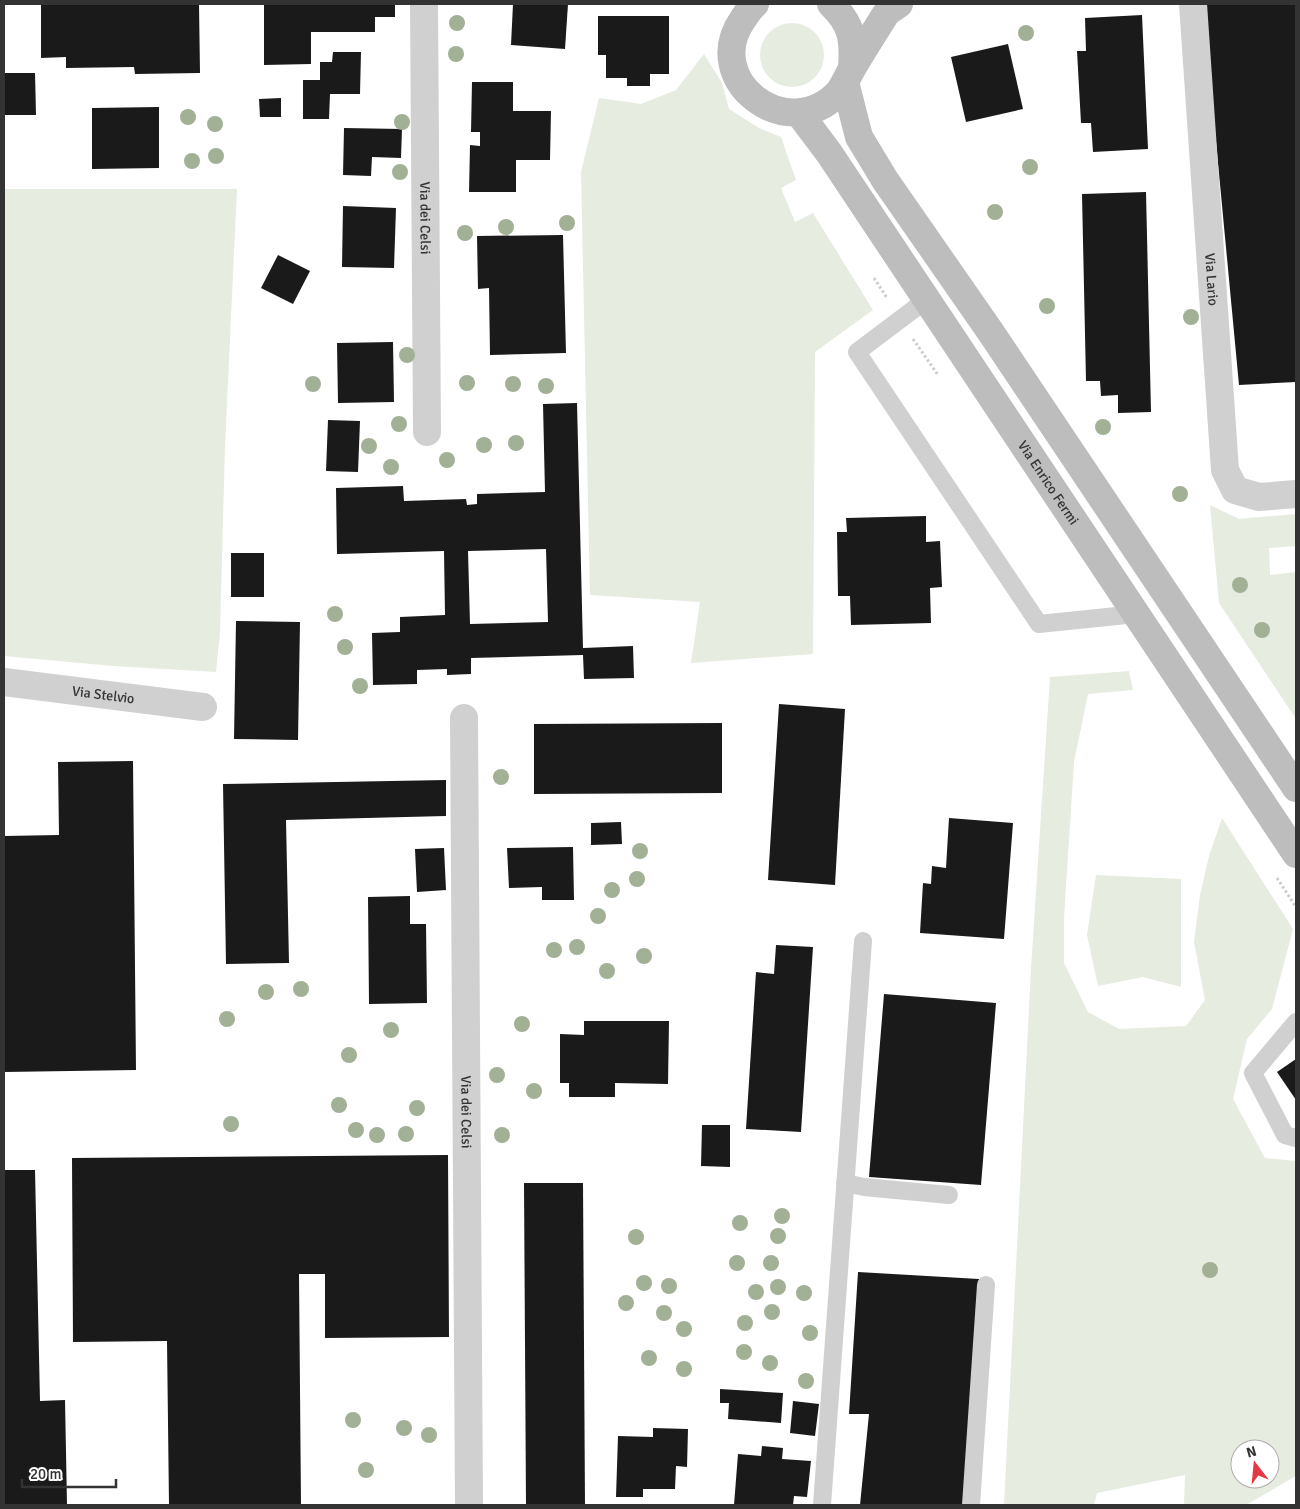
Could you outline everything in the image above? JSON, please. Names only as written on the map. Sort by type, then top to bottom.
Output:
[{"type":"street","name":"Via dei Celsi","points":[[424,4],[427,432]]},
{"type":"street","points":[[725,4],[729,9],[735,30]]},
{"type":"street","points":[[755,4],[735,30],[731,50],[733,68],[742,86],[760,104],[779,111],[799,113],[820,107],[839,93],[887,12],[899,4]]},
{"type":"street","points":[[831,4],[847,23],[854,44],[848,75],[859,137],[885,180],[992,334],[1296,788]]},
{"type":"street","name":"Via Lario","points":[[1193,4],[1225,470],[1235,490],[1259,497],[1296,494]]},
{"type":"street","name":"Via Enrico Fermi","points":[[799,113],[829,153],[1296,854]]},
{"type":"street","name":"Via Stelvio","points":[[4,682],[203,707]]},
{"type":"street","name":"Via dei Celsi","points":[[464,718],[470,1505]]},
{"type":"lane","points":[[926,300],[856,352],[1039,624],[1136,614]]},
{"type":"lane","points":[[822,1505],[863,941]]},
{"type":"lane","points":[[1296,1022],[1253,1073],[1285,1135],[1296,1138]]},
{"type":"lane","points":[[845,1183],[864,1187],[949,1195]]},
{"type":"lane","points":[[971,1505],[986,1285]]},
{"type":"shaded area","points":[[792,23],[810,29],[818,37],[824,55],[818,73],[810,81],[792,87],[774,81],[766,73],[760,55],[766,37],[774,29]]},
{"type":"shaded area","points":[[704,54],[722,83],[729,109],[759,128],[781,137],[796,180],[781,188],[795,222],[813,213],[873,310],[815,352],[813,654],[691,663],[700,602],[590,595],[581,172],[599,98],[641,104],[676,90]]},
{"type":"shaded area","points":[[4,189],[237,189],[225,446],[220,632],[216,672],[113,666],[4,656]]},
{"type":"shaded area","points":[[1210,505],[1239,519],[1296,514],[1296,546],[1269,548],[1270,575],[1296,572],[1296,719],[1219,603]]},
{"type":"shaded area","points":[[1129,671],[1133,690],[1088,694],[1074,762],[1064,918],[1064,963],[1088,1012],[1119,1029],[1186,1026],[1205,1000],[1194,942],[1200,895],[1209,856],[1222,818],[1293,929],[1272,1009],[1247,1039],[1233,1099],[1265,1158],[1296,1161],[1296,1476],[1280,1485],[1280,1439],[1230,1439],[1230,1489],[1274,1489],[1246,1505],[1184,1505],[1185,1475],[1097,1493],[1094,1505],[1004,1505],[1031,968],[1050,677]]},
{"type":"shaded area","points":[[1096,875],[1181,879],[1181,987],[1143,977],[1098,986],[1087,935]]},
{"type":"building","points":[[41,4],[199,4],[200,73],[135,74],[134,67],[66,68],[66,57],[41,58]]},
{"type":"building","points":[[264,4],[395,4],[395,17],[375,17],[375,32],[311,32],[311,64],[264,65]]},
{"type":"building","points":[[513,4],[568,4],[565,49],[511,45]]},
{"type":"building","points":[[1203,4],[1296,4],[1296,382],[1239,385]]},
{"type":"building","points":[[1142,15],[1148,149],[1093,152],[1091,123],[1081,123],[1077,51],[1086,51],[1085,18]]},
{"type":"building","points":[[598,16],[669,16],[669,74],[650,74],[650,86],[627,86],[627,78],[606,78],[606,55],[598,55]]},
{"type":"building","points":[[1008,44],[1023,109],[966,122],[951,57]]},
{"type":"building","points":[[333,52],[361,52],[360,94],[330,94],[329,119],[303,119],[303,80],[320,80],[320,62],[332,62]]},
{"type":"building","points":[[4,73],[35,73],[36,115],[4,115]]},
{"type":"building","points":[[472,82],[513,82],[513,111],[551,111],[550,160],[516,160],[516,192],[469,192],[470,145],[480,146],[480,132],[471,132]]},
{"type":"building","points":[[281,98],[281,117],[260,117],[259,99]]},
{"type":"building","points":[[159,107],[159,168],[92,169],[92,108]]},
{"type":"building","points":[[344,128],[402,129],[401,158],[372,157],[371,176],[343,175]]},
{"type":"building","points":[[1146,192],[1151,412],[1118,413],[1118,395],[1101,396],[1100,381],[1086,381],[1082,194]]},
{"type":"building","points":[[343,206],[396,208],[394,268],[342,267]]},
{"type":"building","points":[[563,235],[566,353],[490,355],[489,288],[478,289],[477,236]]},
{"type":"building","points":[[278,255],[310,271],[293,304],[261,288]]},
{"type":"building","points":[[393,342],[394,402],[338,403],[337,343]]},
{"type":"building","points":[[577,403],[583,648],[633,646],[634,678],[584,679],[583,655],[471,658],[471,674],[447,675],[447,669],[417,670],[417,684],[373,685],[372,633],[400,632],[400,617],[445,615],[444,551],[337,554],[336,488],[403,486],[404,501],[466,499],[467,505],[477,504],[477,494],[545,492],[543,404]],"holes":[[[546,549],[548,622],[470,624],[468,551]]]},
{"type":"building","points":[[328,420],[360,421],[358,472],[326,471]]},
{"type":"building","points":[[926,516],[926,542],[940,541],[942,587],[930,588],[931,623],[851,625],[850,596],[838,596],[837,532],[847,532],[846,518]]},
{"type":"building","points":[[231,553],[264,553],[264,597],[231,597]]},
{"type":"building","points":[[236,621],[300,622],[298,740],[234,739]]},
{"type":"building","points":[[779,704],[845,709],[835,885],[768,880]]},
{"type":"building","points":[[722,723],[722,793],[534,794],[534,724]]},
{"type":"building","points":[[133,761],[136,1070],[4,1072],[4,836],[59,835],[58,762]]},
{"type":"building","points":[[446,780],[446,816],[286,820],[289,963],[226,964],[223,784]]},
{"type":"building","points":[[949,818],[1013,823],[1004,939],[920,933],[923,883],[931,884],[932,866],[946,868]]},
{"type":"building","points":[[621,822],[622,844],[591,845],[591,823]]},
{"type":"building","points":[[573,847],[574,900],[542,900],[542,887],[509,888],[507,848]]},
{"type":"building","points":[[444,848],[446,890],[417,892],[415,849]]},
{"type":"building","points":[[410,896],[410,924],[426,924],[427,1003],[369,1004],[368,897]]},
{"type":"building","points":[[776,945],[813,947],[801,1132],[746,1129],[756,972],[774,974]]},
{"type":"building","points":[[884,994],[996,1003],[981,1185],[869,1177]]},
{"type":"building","points":[[584,1021],[669,1021],[668,1084],[615,1083],[615,1097],[569,1097],[569,1083],[560,1083],[560,1034],[584,1035]]},
{"type":"building","points":[[1296,1059],[1296,1100],[1277,1072]]},
{"type":"building","points":[[702,1125],[730,1125],[730,1167],[701,1166]]},
{"type":"building","points":[[448,1155],[449,1337],[325,1338],[325,1274],[299,1274],[301,1505],[169,1505],[167,1341],[73,1342],[72,1158]]},
{"type":"building","points":[[4,1170],[35,1170],[40,1401],[65,1400],[67,1505],[4,1505]]},
{"type":"building","points":[[524,1183],[583,1183],[585,1505],[526,1505]]},
{"type":"building","points":[[858,1272],[979,1279],[963,1505],[860,1505],[869,1414],[849,1414]]},
{"type":"building","points":[[720,1389],[783,1393],[781,1423],[728,1419],[729,1403],[720,1403]]},
{"type":"building","points":[[793,1401],[819,1404],[815,1436],[790,1433]]},
{"type":"building","points":[[653,1428],[688,1429],[687,1467],[676,1466],[675,1489],[643,1489],[643,1497],[616,1497],[618,1436],[653,1437]]},
{"type":"building","points":[[762,1446],[783,1448],[782,1459],[811,1461],[807,1497],[794,1496],[793,1505],[734,1505],[738,1454],[761,1456]]}]
